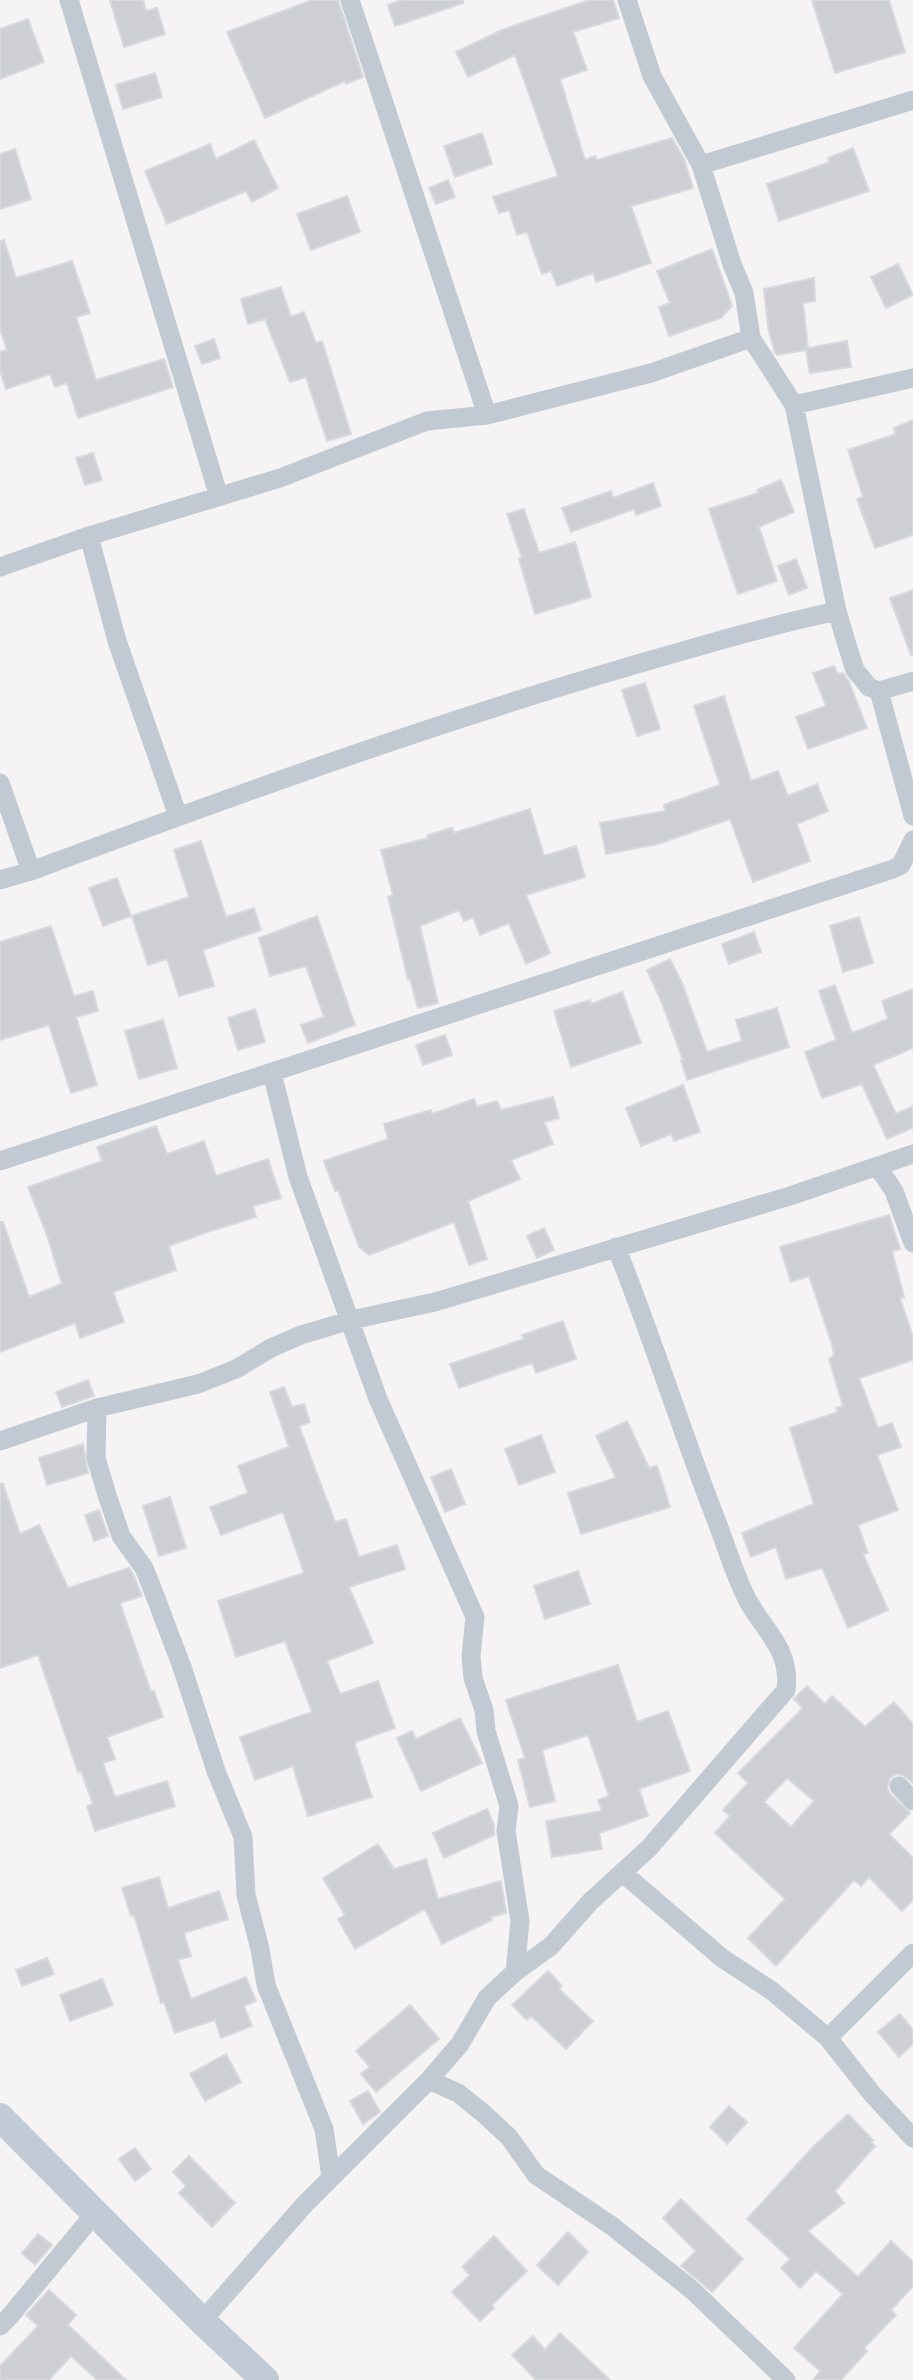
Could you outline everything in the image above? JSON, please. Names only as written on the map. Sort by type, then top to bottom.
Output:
[{"type":"main road","points":[[0,2117],[202,2321],[265,2380]]},
{"type":"street","points":[[69,0],[219,496]]},
{"type":"street","points":[[350,0],[487,415]]},
{"type":"street","points":[[627,0],[652,76],[701,165],[732,264],[744,293],[751,338],[794,405],[837,611],[855,670],[869,687],[879,691],[913,681]]},
{"type":"street","points":[[701,165],[913,100]]},
{"type":"street","points":[[0,568],[89,536],[280,478],[427,421],[487,415],[651,373],[751,338]]},
{"type":"street","points":[[794,405],[913,377]]},
{"type":"street","points":[[89,536],[117,641],[178,816]]},
{"type":"street","points":[[0,880],[491,706],[768,626],[837,611]]},
{"type":"street","points":[[879,691],[913,816]]},
{"type":"street","points":[[0,783],[31,871]]},
{"type":"street","points":[[0,1161],[893,869],[901,866],[913,840]]},
{"type":"street","points":[[272,1073],[298,1177],[378,1399],[475,1616],[471,1656],[473,1678],[509,1806],[506,1831],[520,1921],[515,1972]]},
{"type":"street","points":[[0,1441],[97,1408],[198,1384],[236,1369],[271,1348],[301,1335],[351,1320],[435,1302],[790,1196],[913,1154]]},
{"type":"street","points":[[877,1166],[894,1191],[913,1243]]},
{"type":"street","points":[[202,2321],[251,2263],[331,2177],[429,2080],[460,2044],[486,1998],[515,1972],[551,1946],[590,1902],[624,1874],[786,1690],[788,1672],[782,1651],[747,1600],[685,1441],[635,1294],[616,1247]]},
{"type":"street","points":[[97,1408],[96,1458],[107,1495],[121,1536],[145,1568],[182,1667],[216,1771],[243,1837],[246,1895],[266,1985],[324,2129],[331,2177]]},
{"type":"street","points":[[899,1786],[913,1801]]},
{"type":"street","points":[[624,1874],[722,1958],[772,1991],[828,2038],[873,2095],[913,2138]]},
{"type":"street","points":[[828,2038],[913,1953]]},
{"type":"street","points":[[429,2080],[458,2093],[482,2113],[509,2137],[536,2175],[612,2226],[692,2290],[786,2380]]},
{"type":"street","points":[[0,2326],[96,2212]]},
{"type":"building","points":[[110,0],[143,0],[146,11],[157,8],[165,34],[124,47]]},
{"type":"building","points":[[312,0],[338,0],[363,77],[346,84],[345,81],[265,118],[227,32]]},
{"type":"building","points":[[401,0],[463,0],[463,3],[395,26],[388,5]]},
{"type":"building","points":[[589,0],[613,0],[619,18],[573,32],[587,70],[560,79],[585,160],[595,156],[597,160],[672,138],[684,159],[693,188],[631,206],[651,263],[596,282],[593,273],[557,286],[551,271],[542,274],[527,232],[517,235],[509,210],[499,213],[493,197],[558,176],[515,55],[468,77],[456,52],[502,30]]},
{"type":"building","points":[[812,0],[889,0],[905,52],[835,73]]},
{"type":"building","points":[[28,19],[44,62],[0,79],[0,29]]},
{"type":"building","points":[[155,73],[162,97],[123,109],[116,85]]},
{"type":"building","points":[[482,133],[492,164],[455,177],[444,146]]},
{"type":"building","points":[[254,140],[278,188],[252,202],[246,191],[167,224],[145,171],[210,144],[216,159]]},
{"type":"building","points":[[853,148],[869,191],[779,221],[767,184],[830,162],[828,158]]},
{"type":"building","points":[[15,149],[31,199],[0,209],[0,154]]},
{"type":"building","points":[[448,180],[455,197],[436,204],[429,188]]},
{"type":"building","points":[[347,196],[360,232],[311,250],[297,214]]},
{"type":"building","points":[[4,240],[16,278],[72,261],[90,313],[76,317],[96,380],[164,359],[173,387],[78,418],[67,383],[55,387],[50,374],[6,389],[0,371],[0,352],[7,350],[0,329],[0,241]]},
{"type":"building","points":[[712,249],[732,306],[721,318],[669,336],[659,307],[670,303],[657,271]]},
{"type":"building","points":[[898,264],[913,295],[886,308],[871,277]]},
{"type":"building","points":[[814,278],[815,301],[803,303],[808,348],[847,341],[851,367],[810,373],[806,350],[777,355],[775,353],[768,327],[764,289]]},
{"type":"building","points":[[281,287],[291,317],[304,312],[316,343],[322,341],[351,434],[327,441],[306,377],[290,382],[265,319],[248,324],[241,299]]},
{"type":"building","points":[[214,339],[220,358],[202,364],[195,346]]},
{"type":"building","points":[[913,420],[913,535],[875,548],[857,499],[863,497],[848,450],[896,434],[894,428]]},
{"type":"building","points":[[93,453],[102,480],[85,485],[76,458]]},
{"type":"building","points":[[781,480],[794,512],[759,527],[777,581],[738,594],[709,509],[758,493],[757,490]]},
{"type":"building","points":[[653,483],[661,506],[636,515],[634,509],[571,532],[562,508],[611,491],[613,498]]},
{"type":"building","points":[[524,509],[539,553],[575,542],[591,597],[535,614],[519,559],[522,558],[507,514]]},
{"type":"building","points":[[796,559],[807,588],[789,595],[778,566]]},
{"type":"building","points":[[913,590],[913,654],[911,655],[890,598]]},
{"type":"building","points":[[834,666],[838,674],[843,673],[849,682],[867,728],[808,749],[796,717],[826,706],[813,673]]},
{"type":"building","points":[[645,683],[660,729],[637,736],[622,690]]},
{"type":"building","points":[[724,696],[751,781],[778,771],[788,796],[817,784],[828,811],[797,824],[810,861],[753,882],[730,819],[658,844],[606,854],[600,823],[665,811],[664,805],[720,785],[694,706]]},
{"type":"building","points":[[530,809],[544,856],[576,846],[585,877],[526,895],[550,953],[526,964],[509,923],[480,935],[473,917],[464,921],[459,910],[420,926],[438,1003],[418,1008],[388,897],[393,895],[381,850],[428,838],[428,835],[452,828],[454,833]]},
{"type":"building","points":[[201,841],[226,917],[254,908],[261,930],[203,950],[214,986],[179,996],[167,959],[148,965],[132,916],[189,897],[174,850]]},
{"type":"building","points":[[117,878],[131,916],[103,926],[89,888]]},
{"type":"building","points":[[317,916],[355,1025],[308,1043],[301,1025],[324,1017],[306,966],[270,976],[259,938]]},
{"type":"building","points":[[859,917],[873,963],[843,972],[830,926]]},
{"type":"building","points":[[51,926],[74,996],[93,991],[98,1011],[76,1017],[97,1085],[71,1093],[49,1025],[0,1040],[0,942]]},
{"type":"building","points":[[754,932],[761,952],[729,964],[722,944]]},
{"type":"building","points":[[670,959],[682,983],[707,1052],[742,1041],[736,1020],[777,1008],[789,1047],[687,1080],[683,1060],[647,970]]},
{"type":"building","points":[[835,985],[852,1033],[888,1019],[882,1001],[913,989],[913,1048],[873,1065],[896,1114],[913,1106],[913,1128],[887,1139],[862,1084],[822,1098],[805,1052],[836,1040],[819,991]]},
{"type":"building","points":[[622,992],[641,1043],[571,1067],[554,1011],[590,1000],[591,1004]]},
{"type":"building","points":[[255,1009],[265,1042],[238,1050],[228,1018]]},
{"type":"building","points":[[163,1020],[177,1068],[139,1079],[125,1031]]},
{"type":"building","points":[[445,1035],[452,1055],[423,1065],[416,1045]]},
{"type":"building","points":[[683,1085],[700,1132],[674,1141],[671,1134],[641,1146],[626,1108]]},
{"type":"building","points":[[553,1097],[559,1118],[544,1122],[553,1144],[511,1160],[520,1179],[468,1201],[487,1259],[469,1265],[454,1222],[369,1255],[359,1247],[324,1161],[388,1139],[384,1124],[431,1110],[432,1114],[474,1099],[477,1107],[497,1101],[501,1110]]},
{"type":"building","points":[[156,1126],[167,1154],[204,1141],[216,1176],[268,1159],[281,1198],[253,1206],[256,1217],[169,1246],[176,1270],[113,1292],[124,1322],[80,1338],[75,1323],[0,1352],[0,1222],[3,1222],[29,1297],[62,1284],[28,1187],[102,1161],[97,1147]]},
{"type":"building","points":[[889,1215],[900,1249],[892,1251],[904,1297],[900,1298],[913,1337],[913,1360],[859,1378],[878,1428],[892,1423],[901,1447],[877,1455],[898,1510],[858,1525],[868,1553],[863,1554],[888,1610],[848,1628],[822,1568],[786,1579],[776,1547],[751,1557],[742,1533],[814,1504],[790,1428],[838,1412],[836,1408],[843,1406],[829,1359],[834,1355],[832,1344],[809,1276],[791,1282],[780,1247]]},
{"type":"building","points":[[544,1228],[554,1250],[537,1258],[527,1236]]},
{"type":"building","points":[[563,1321],[576,1359],[536,1373],[532,1363],[459,1388],[450,1364],[524,1339],[522,1335]]},
{"type":"building","points":[[88,1380],[94,1396],[62,1407],[56,1392]]},
{"type":"building","points":[[284,1387],[292,1407],[304,1404],[310,1422],[299,1426],[335,1522],[346,1519],[359,1557],[397,1545],[405,1569],[349,1587],[373,1643],[327,1661],[340,1694],[378,1681],[395,1728],[356,1742],[355,1745],[372,1797],[308,1816],[293,1766],[255,1780],[240,1737],[312,1712],[285,1641],[236,1657],[218,1601],[304,1573],[283,1512],[221,1535],[210,1507],[248,1493],[238,1466],[289,1447],[270,1392]]},
{"type":"building","points":[[627,1421],[649,1468],[657,1466],[670,1507],[581,1534],[568,1493],[616,1478],[596,1436]]},
{"type":"building","points":[[541,1435],[555,1472],[519,1485],[505,1449]]},
{"type":"building","points":[[83,1444],[88,1473],[47,1485],[39,1458]]},
{"type":"building","points":[[451,1469],[465,1504],[445,1512],[431,1477]]},
{"type":"building","points":[[0,1484],[3,1484],[20,1534],[39,1525],[68,1588],[129,1568],[133,1574],[142,1596],[120,1603],[151,1692],[154,1691],[163,1717],[107,1737],[115,1759],[103,1763],[115,1797],[167,1781],[175,1806],[95,1831],[87,1806],[93,1804],[81,1771],[78,1772],[38,1655],[0,1668]]},
{"type":"building","points":[[170,1497],[186,1548],[159,1556],[143,1506]]},
{"type":"building","points":[[99,1510],[108,1536],[94,1541],[85,1515]]},
{"type":"building","points":[[578,1571],[590,1604],[545,1619],[534,1586]]},
{"type":"building","points":[[618,1665],[637,1722],[668,1711],[690,1771],[639,1789],[648,1816],[599,1833],[602,1849],[552,1857],[546,1821],[602,1811],[598,1800],[609,1796],[588,1735],[542,1750],[555,1801],[530,1807],[518,1760],[525,1758],[506,1700]]},
{"type":"building","points":[[807,1686],[825,1704],[832,1696],[865,1727],[894,1702],[913,1724],[913,1783],[897,1774],[890,1778],[887,1788],[910,1813],[889,1834],[913,1858],[913,1900],[902,1911],[869,1877],[861,1886],[854,1880],[776,1966],[748,1938],[785,1899],[715,1833],[730,1816],[723,1810],[748,1783],[738,1773],[803,1708],[794,1699]],"holes":[[[787,1778],[814,1801],[791,1827],[764,1802]]]},
{"type":"building","points":[[460,1718],[482,1763],[421,1791],[397,1738],[412,1731],[416,1739]]},
{"type":"building","points":[[487,1809],[494,1825],[494,1835],[444,1858],[433,1833]]},
{"type":"building","points":[[378,1844],[394,1869],[426,1859],[438,1899],[501,1881],[506,1913],[491,1917],[492,1920],[442,1944],[425,1909],[355,1949],[338,1919],[345,1915],[323,1878]]},
{"type":"building","points":[[159,1877],[168,1908],[219,1891],[228,1919],[184,1933],[191,1956],[178,1960],[191,1999],[246,1977],[256,2001],[244,2006],[252,2026],[221,2038],[215,2020],[175,2033],[164,2002],[161,2003],[134,1915],[131,1916],[122,1888]]},
{"type":"building","points":[[47,1958],[54,1974],[22,1986],[16,1970]]},
{"type":"building","points":[[548,1971],[562,1986],[559,1989],[593,2021],[566,2049],[531,2016],[527,2020],[512,2005]]},
{"type":"building","points":[[102,1979],[113,2005],[70,2021],[60,1995]]},
{"type":"building","points":[[410,2005],[439,2039],[376,2092],[361,2074],[370,2067],[356,2051]]},
{"type":"building","points":[[900,2014],[913,2030],[913,2044],[899,2057],[878,2032]]},
{"type":"building","points":[[226,2054],[241,2082],[205,2101],[190,2074]]},
{"type":"building","points":[[368,2091],[380,2112],[363,2124],[350,2101]]},
{"type":"building","points":[[729,2106],[747,2122],[727,2144],[710,2127]]},
{"type":"building","points":[[848,2114],[873,2140],[871,2142],[875,2146],[835,2191],[844,2203],[808,2231],[858,2277],[891,2241],[913,2262],[913,2286],[891,2310],[896,2315],[864,2348],[867,2351],[841,2380],[813,2380],[820,2371],[794,2348],[843,2294],[816,2271],[800,2288],[781,2268],[790,2259],[747,2219],[812,2148]]},
{"type":"building","points":[[135,2148],[151,2169],[135,2181],[119,2159]]},
{"type":"building","points":[[189,2156],[235,2203],[212,2227],[179,2193],[186,2186],[173,2172]]},
{"type":"building","points":[[681,2199],[743,2259],[712,2292],[681,2266],[696,2251],[663,2218]]},
{"type":"building","points":[[568,2232],[588,2252],[558,2285],[537,2265]]},
{"type":"building","points":[[38,2234],[52,2245],[35,2265],[22,2253]]},
{"type":"building","points":[[494,2236],[527,2271],[492,2305],[494,2308],[480,2321],[452,2292],[470,2275],[462,2267]]},
{"type":"building","points":[[49,2290],[76,2315],[68,2325],[126,2380],[97,2380],[71,2356],[49,2380],[0,2380],[0,2366],[38,2326],[26,2315]]},
{"type":"building","points":[[560,2333],[610,2380],[536,2380],[512,2355],[533,2336],[545,2350]]}]
